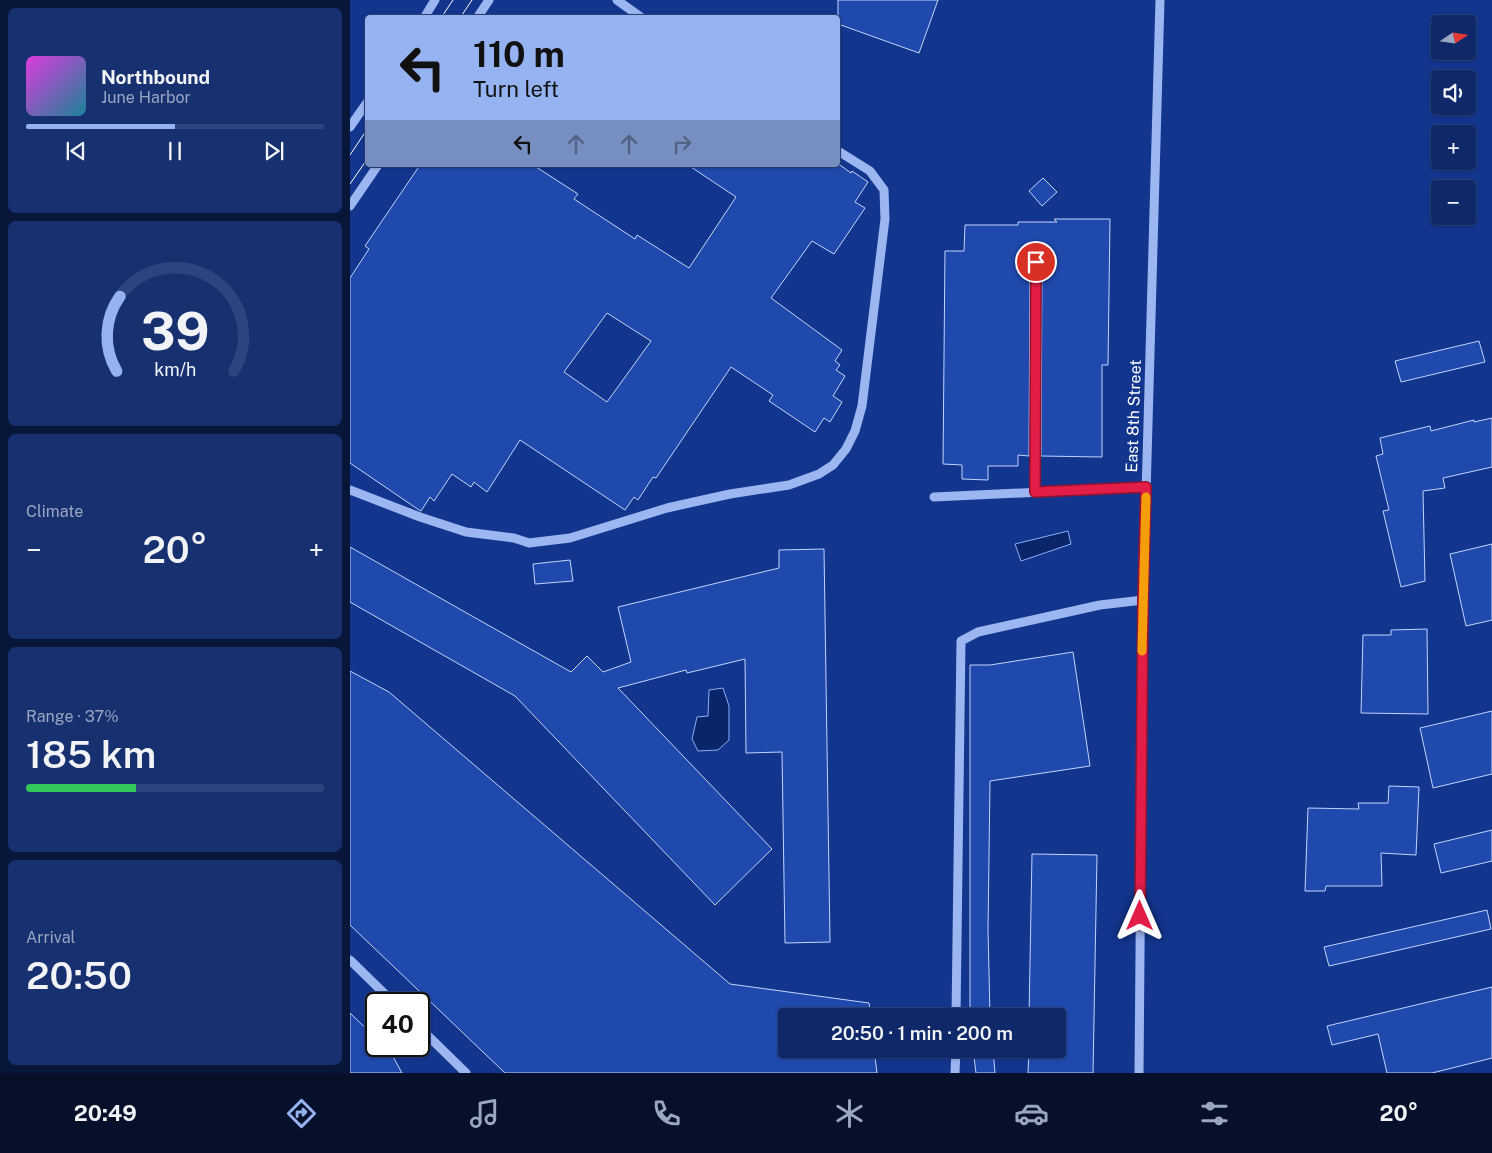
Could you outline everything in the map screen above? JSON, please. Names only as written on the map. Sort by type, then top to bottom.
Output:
[{"type":"street","points":[[426,15],[435,0]]},
{"type":"street","points":[[479,15],[489,0]]},
{"type":"street","points":[[617,0],[638,15]]},
{"type":"street","name":"East 8th Street","points":[[1139,1073],[1143,600],[1160,0]]},
{"type":"street","points":[[350,127],[365,105]]},
{"type":"street","points":[[350,490],[420,517],[466,532],[514,538],[528,543],[570,538],[667,508],[730,494],[789,485],[819,474],[833,465],[846,449],[855,431],[862,406],[885,219],[884,190],[870,171],[840,151]]},
{"type":"street","points":[[350,206],[377,167]]},
{"type":"street","points":[[1035,492],[1036,262]]},
{"type":"street","points":[[934,497],[1146,487]]},
{"type":"street","points":[[956,1008],[961,641],[978,632],[1100,605],[1143,600]]},
{"type":"street","points":[[350,960],[383,992]]},
{"type":"street","points":[[430,1038],[466,1073]]},
{"type":"street","points":[[955,1073],[956,1058]]},
{"type":"water","points":[[1068,531],[1071,544],[1021,561],[1015,544]]},
{"type":"water","points":[[723,688],[729,706],[729,740],[718,750],[698,751],[692,739],[697,717],[708,716],[709,690]]},
{"type":"building","points":[[838,0],[938,0],[919,53],[840,25],[840,15],[838,15]]},
{"type":"building","points":[[840,165],[868,182],[855,202],[865,208],[834,254],[812,241],[771,298],[842,350],[835,361],[840,365],[836,370],[845,376],[833,396],[842,402],[830,422],[824,418],[815,432],[769,401],[773,395],[731,367],[656,478],[653,477],[638,500],[634,497],[625,510],[520,440],[487,492],[474,482],[471,487],[452,474],[434,501],[430,497],[421,511],[350,463],[350,278],[369,249],[365,246],[419,167],[536,167],[578,194],[574,199],[635,239],[637,235],[689,268],[736,197],[691,167],[840,167]],"holes":[[[607,313],[651,341],[607,402],[564,372]]]},
{"type":"building","points":[[1043,178],[1057,192],[1042,206],[1029,191]]},
{"type":"building","points":[[1054,219],[1110,219],[1108,365],[1102,365],[1102,457],[1041,456],[1042,262],[1040,257],[1036,256],[1031,258],[1030,262],[1029,456],[1018,455],[1018,466],[988,466],[988,480],[962,479],[962,465],[943,464],[945,251],[964,251],[965,225],[1018,225],[1018,222],[1057,222]]},
{"type":"building","points":[[1479,341],[1485,362],[1401,382],[1395,361]]},
{"type":"building","points":[[1492,418],[1492,467],[1443,478],[1445,488],[1423,491],[1425,581],[1401,587],[1383,511],[1389,510],[1376,456],[1383,454],[1380,438],[1430,426],[1431,431],[1474,420],[1474,422]]},
{"type":"building","points":[[1492,544],[1492,620],[1466,626],[1450,554]]},
{"type":"building","points":[[350,547],[571,672],[587,656],[603,672],[631,662],[618,607],[779,568],[779,550],[824,549],[830,942],[785,943],[782,752],[746,753],[745,659],[687,673],[686,670],[618,688],[772,849],[715,905],[515,696],[350,602]]},
{"type":"building","points":[[570,560],[573,581],[535,584],[533,564]]},
{"type":"building","points":[[1427,629],[1428,714],[1361,713],[1363,635],[1391,635],[1391,630]]},
{"type":"building","points":[[1073,652],[1090,766],[990,781],[988,930],[990,1008],[970,1008],[970,665],[990,665]]},
{"type":"building","points":[[350,671],[389,692],[730,984],[869,1003],[870,1008],[778,1008],[778,1058],[875,1058],[877,1073],[505,1073],[430,1001],[430,992],[420,992],[350,925]]},
{"type":"building","points":[[1492,711],[1492,774],[1433,788],[1420,728]]},
{"type":"building","points":[[1389,786],[1419,787],[1416,855],[1381,853],[1382,886],[1326,886],[1325,891],[1305,891],[1308,808],[1359,809],[1358,803],[1388,803]]},
{"type":"building","points":[[1492,830],[1492,861],[1441,873],[1434,844]]},
{"type":"building","points":[[1032,854],[1097,855],[1093,1073],[1028,1073],[1029,1058],[1066,1058],[1066,1008],[1029,1008]]},
{"type":"building","points":[[1487,910],[1491,929],[1329,966],[1324,947]]},
{"type":"building","points":[[1492,987],[1492,1058],[1432,1073],[1387,1073],[1378,1034],[1332,1045],[1327,1026]]},
{"type":"building","points":[[350,1013],[365,1027],[365,1057],[393,1057],[402,1073],[350,1073]]},
{"type":"building","points":[[974,1058],[994,1058],[995,1073],[976,1073]]},
{"type":"tram line","points":[[443,15],[453,0]]},
{"type":"tram line","points":[[462,15],[472,0]]},
{"type":"tram line","points":[[350,155],[365,132]]},
{"type":"tram line","points":[[350,184],[365,162]]},
{"type":"slow traffic","points":[[1142,651],[1146,497]]},
{"type":"route","points":[[1036,262],[1035,492],[1146,487],[1140,916]]}]
